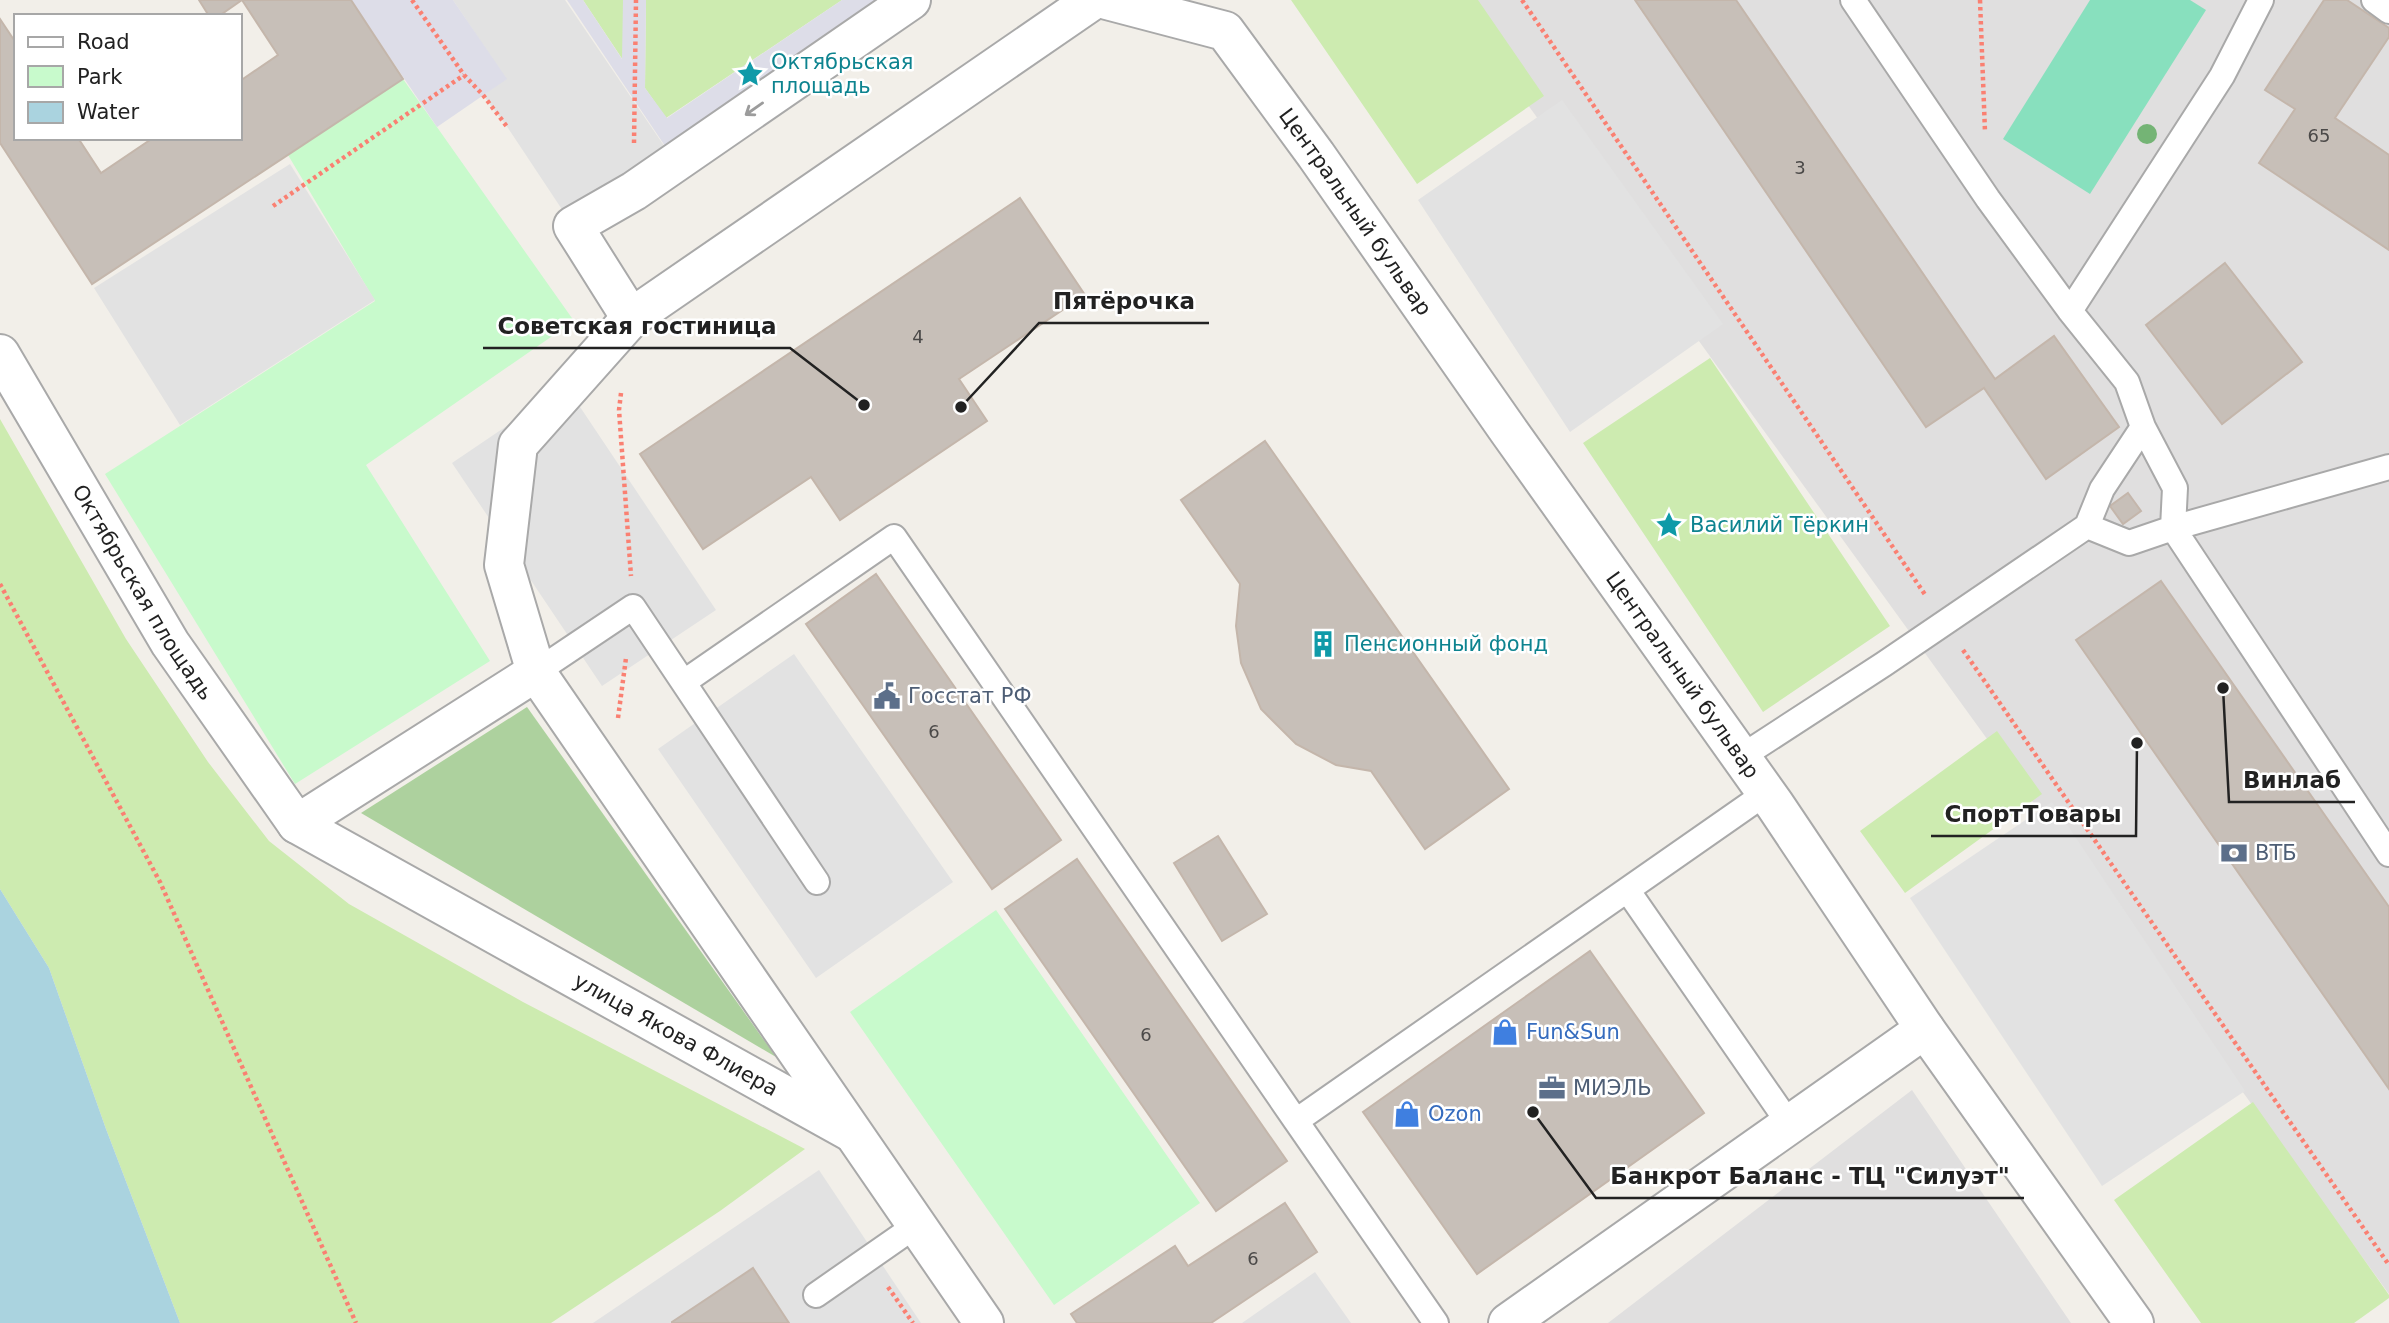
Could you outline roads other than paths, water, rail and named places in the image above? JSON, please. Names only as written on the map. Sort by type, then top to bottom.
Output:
[{"type":"street","points":[[631,317],[573,226],[634,191],[911,0]]},
{"type":"street","points":[[857,1136],[536,672],[503,565],[518,445],[631,317],[1093,0]]},
{"type":"street","name":"Центральный бульвар","points":[[1107,0],[1225,31],[1316,155],[1741,757],[1925,1029],[2134,1323]]},
{"type":"street","name":"Октябрьская площадь","points":[[0,354],[170,643],[297,824]]},
{"type":"street","points":[[297,824],[536,672]]},
{"type":"street","name":"улица Якова Флиера","points":[[297,824],[857,1136],[984,1323]]},
{"type":"street","points":[[1508,1323],[1925,1029]]},
{"type":"lane","points":[[1853,0],[1988,199],[2070,311],[2127,382],[2143,427],[2175,488],[2173,528],[2389,854]]},
{"type":"lane","points":[[2070,311],[2222,76],[2261,0]]},
{"type":"lane","points":[[2374,0],[2389,10]]},
{"type":"lane","points":[[1741,757],[2087,526],[2102,489],[2143,427]]},
{"type":"lane","points":[[2087,526],[2129,543],[2389,467]]},
{"type":"lane","points":[[684,682],[894,537],[1437,1323]]},
{"type":"lane","points":[[536,672],[633,607],[817,882]]},
{"type":"lane","points":[[1296,1121],[1766,793]]},
{"type":"lane","points":[[1628,891],[1790,1125]]},
{"type":"lane","points":[[816,1295],[918,1224]]},
{"type":"water","points":[[0,889],[49,968],[106,1129],[180,1323],[0,1323]]},
{"type":"place","name":"Октябрьская площадь","points":[[750,74]]},
{"type":"place","name":"Советская гостиница","points":[[864,405]]},
{"type":"place","name":"Пятёрочка","points":[[961,407]]},
{"type":"place","name":"Василий Тёркин","points":[[1669,525]]},
{"type":"place","name":"Пенсионный фонд","points":[[1323,644]]},
{"type":"place","name":"Винлаб","points":[[2223,688]]},
{"type":"place","name":"Госстат РФ","points":[[887,696]]},
{"type":"place","name":"СпортТовары","points":[[2137,743]]},
{"type":"place","name":"ВТБ","points":[[2234,853]]},
{"type":"place","name":"Fun&Sun","points":[[1505,1032]]},
{"type":"place","name":"МИЭЛЬ","points":[[1552,1088]]},
{"type":"place","name":"Банкрот Баланс - ТЦ \"Силуэт\"","points":[[1533,1112]]},
{"type":"place","name":"Ozon","points":[[1407,1114]]}]
